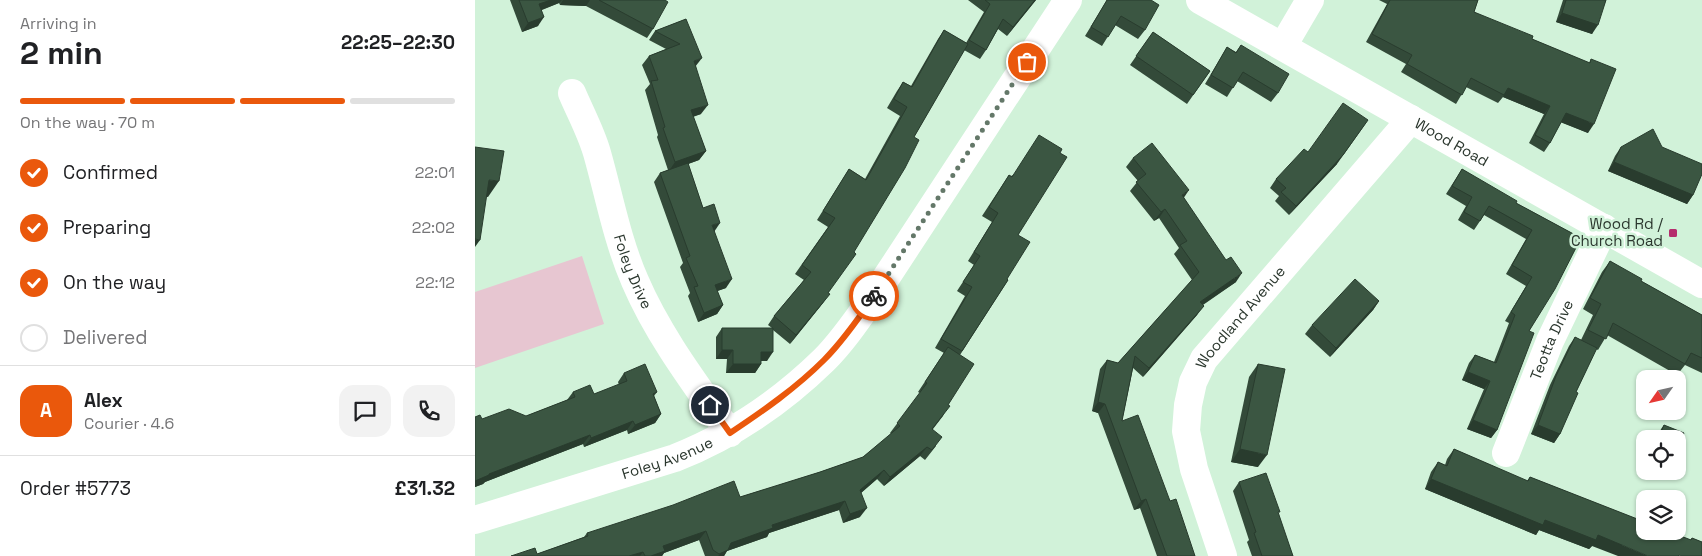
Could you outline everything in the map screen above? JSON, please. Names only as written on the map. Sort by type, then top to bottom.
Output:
[{"type":"street","name":"Foley Avenue","points":[[475,520],[675,458],[704,446],[730,433],[766,410],[807,375],[825,359],[854,325],[1068,0]]},
{"type":"street","name":"Wood Road","points":[[1200,0],[1702,284]]},
{"type":"street","points":[[1283,46],[1310,0]]},
{"type":"street","name":"Foley Drive","points":[[572,93],[597,150],[615,223],[634,280],[651,315],[700,391],[730,433]]},
{"type":"street","name":"Woodland Avenue","points":[[1223,556],[1189,450],[1186,432],[1188,405],[1193,382],[1209,353],[1411,119]]},
{"type":"street","name":"Teotta Drive","points":[[1506,453],[1550,340],[1603,228]]},
{"type":"shaded area","points":[[582,256],[604,324],[475,368],[475,292]]},
{"type":"building","points":[[519,0],[551,0],[539,4],[544,17],[528,23]]},
{"type":"building","points":[[599,0],[665,0],[668,2],[653,29]]},
{"type":"building","points":[[985,0],[1035,0],[1013,27],[1003,19],[986,50],[969,40],[990,4]]},
{"type":"building","points":[[1107,0],[1151,0],[1159,5],[1145,30],[1121,16],[1108,37],[1091,27]]},
{"type":"building","points":[[1390,0],[1478,0],[1474,12],[1533,36],[1532,39],[1590,63],[1591,59],[1616,69],[1594,124],[1566,113],[1550,143],[1535,135],[1550,106],[1508,88],[1504,95],[1471,78],[1462,95],[1407,64],[1412,55],[1372,34]]},
{"type":"building","points":[[1566,0],[1606,0],[1598,25],[1562,13]]},
{"type":"building","points":[[686,19],[702,58],[694,61],[708,105],[691,110],[706,151],[675,162],[663,128],[665,127],[651,81],[658,80],[649,56],[680,44],[655,31]]},
{"type":"building","points":[[944,30],[968,44],[914,137],[919,140],[905,168],[854,252],[856,254],[828,293],[830,294],[796,335],[774,316],[811,272],[802,265],[835,218],[823,211],[849,169],[866,180],[907,107],[894,99],[903,82],[912,87]]},
{"type":"building","points":[[1153,32],[1210,71],[1193,95],[1136,56]]},
{"type":"building","points":[[1241,45],[1289,74],[1278,93],[1243,72],[1233,88],[1211,75],[1227,47],[1236,53]]},
{"type":"building","points":[[1343,103],[1368,120],[1343,155],[1296,206],[1281,192],[1286,188],[1276,179],[1304,149],[1308,152]]},
{"type":"building","points":[[1653,129],[1662,147],[1702,164],[1702,174],[1693,195],[1614,162],[1621,147]]},
{"type":"building","points":[[1039,135],[1062,149],[1060,153],[1067,157],[1018,235],[1030,242],[962,351],[941,339],[972,287],[963,282],[980,256],[974,252],[998,213],[989,207],[1009,175],[1012,177]]},
{"type":"building","points":[[1152,143],[1189,190],[1182,195],[1226,260],[1231,257],[1242,273],[1200,302],[1204,306],[1149,368],[1135,356],[1122,421],[1138,415],[1170,501],[1176,499],[1195,556],[1167,556],[1146,499],[1141,501],[1105,404],[1098,402],[1107,360],[1118,363],[1199,272],[1180,245],[1187,241],[1165,209],[1161,212],[1136,182],[1146,174],[1133,158]]},
{"type":"building","points":[[475,147],[504,151],[499,181],[489,180],[480,240],[475,239]]},
{"type":"building","points":[[688,163],[703,208],[714,204],[720,223],[712,225],[732,279],[715,285],[723,305],[704,313],[694,287],[698,286],[686,258],[690,256],[660,173]]},
{"type":"building","points":[[1462,169],[1517,201],[1516,203],[1581,238],[1555,289],[1529,331],[1534,333],[1497,430],[1473,420],[1490,381],[1468,372],[1475,355],[1496,363],[1515,315],[1511,312],[1532,277],[1512,265],[1532,230],[1489,206],[1480,221],[1464,212],[1472,197],[1452,186]]},
{"type":"building","points":[[1610,261],[1642,279],[1641,281],[1702,315],[1702,358],[1691,353],[1685,364],[1613,323],[1606,339],[1588,330],[1601,304],[1590,298]]},
{"type":"building","points":[[1355,279],[1379,301],[1336,348],[1312,325]]},
{"type":"building","points":[[722,328],[773,328],[773,352],[761,352],[761,364],[733,364],[733,350],[722,350]]},
{"type":"building","points":[[1575,337],[1597,348],[1576,392],[1578,393],[1560,434],[1538,425],[1556,376]]},
{"type":"building","points":[[948,347],[974,364],[948,405],[950,406],[932,429],[942,437],[932,450],[927,447],[890,477],[884,470],[860,490],[867,508],[850,514],[845,501],[772,525],[773,528],[731,543],[728,550],[719,554],[713,550],[706,531],[663,546],[665,551],[651,556],[645,556],[643,552],[629,556],[511,556],[535,548],[537,554],[588,536],[587,533],[673,505],[734,481],[740,497],[863,457],[900,426],[897,423],[927,383],[925,382]]},
{"type":"building","points":[[645,364],[657,392],[653,394],[661,414],[635,425],[633,421],[591,438],[590,435],[475,481],[475,417],[480,415],[482,419],[509,409],[526,416],[575,397],[573,392],[590,385],[594,394],[627,381],[624,373]]},
{"type":"building","points":[[1258,364],[1285,369],[1267,455],[1240,449]]},
{"type":"building","points":[[1664,425],[1676,430],[1662,430]]},
{"type":"building","points":[[1454,449],[1528,481],[1530,477],[1636,518],[1636,540],[1686,540],[1686,538],[1691,540],[1692,538],[1702,542],[1702,556],[1648,556],[1598,535],[1596,540],[1545,520],[1543,525],[1431,479],[1438,462],[1447,466]]},
{"type":"building","points":[[1266,473],[1293,556],[1262,556],[1254,533],[1256,532],[1239,482]]},
{"type":"way so far","points":[[874,296],[1027,62]]},
{"type":"place","name":"Wood Rd / Church Road","points":[[1673,233]]},
{"type":"route","points":[[710,405],[730,433],[766,410],[825,359],[854,325],[874,296]]}]
